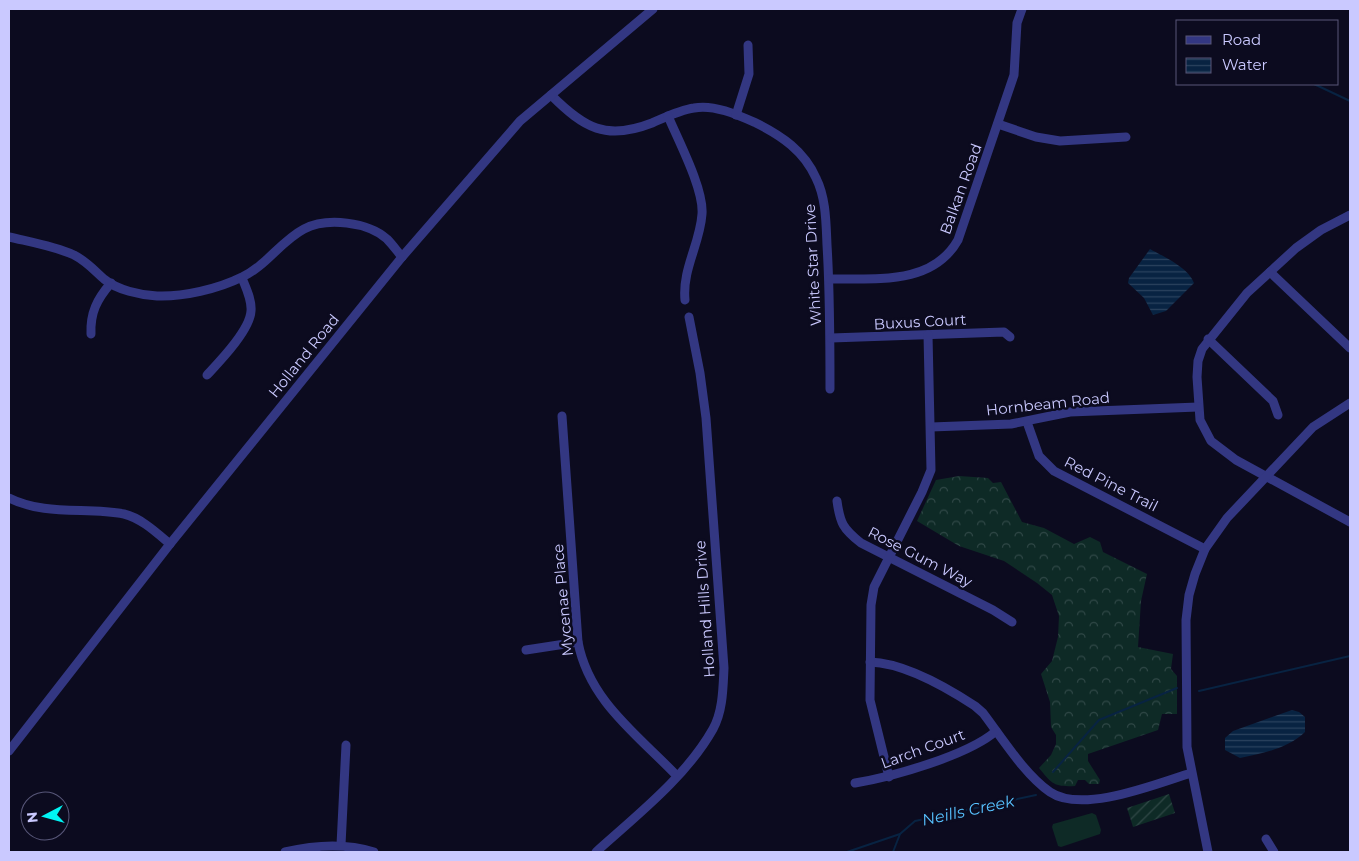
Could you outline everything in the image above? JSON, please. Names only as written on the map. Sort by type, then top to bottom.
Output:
[{"type":"street","name":"Holland Road","points":[[9,751],[170,544],[402,257],[520,121],[652,9]]},
{"type":"street","name":"Balkan Road","points":[[829,279],[904,277],[920,273],[944,260],[958,240],[1014,76],[1017,23],[1022,9]]},
{"type":"street","points":[[736,114],[748,74],[748,45]]},
{"type":"street","name":"White Star Drive","points":[[551,96],[578,119],[592,128],[607,132],[636,128],[697,107],[707,107],[736,114],[778,134],[792,144],[816,176],[824,202],[829,279],[830,388]]},
{"type":"street","points":[[668,116],[701,200],[700,226],[685,274],[685,300]]},
{"type":"street","points":[[998,124],[1036,138],[1060,141],[1126,137]]},
{"type":"street","points":[[1350,215],[1321,230],[1296,248],[1246,294],[1208,339],[1198,361],[1198,407],[1205,432],[1211,441],[1236,460],[1267,475],[1350,522]]},
{"type":"street","points":[[9,237],[63,250],[95,269],[111,283],[129,291],[158,296],[188,293],[242,278],[305,229],[326,223],[354,225],[372,229],[387,239],[402,257]]},
{"type":"street","points":[[1270,272],[1350,348]]},
{"type":"street","points":[[207,375],[247,327],[252,311],[249,295],[242,278]]},
{"type":"street","points":[[91,334],[90,318],[104,291],[111,283]]},
{"type":"street","name":"Holland Hills Drive","points":[[596,852],[677,776],[714,728],[722,701],[724,668],[706,418],[700,373],[688,317]]},
{"type":"street","name":"Buxus Court","points":[[830,338],[1004,332],[1010,336]]},
{"type":"street","points":[[889,777],[872,710],[870,662],[871,605],[874,588],[928,479],[932,460],[928,335]]},
{"type":"street","points":[[1208,339],[1273,400],[1278,415]]},
{"type":"street","points":[[1208,852],[1186,740],[1186,620],[1189,595],[1205,549],[1227,518],[1313,427],[1350,403]]},
{"type":"street","name":"Hornbeam Road","points":[[931,427],[1027,422],[1070,412],[1198,407]]},
{"type":"street","name":"Mycenae Place","points":[[562,416],[578,642],[582,663],[601,697],[611,710],[677,776]]},
{"type":"street","name":"Red Pine Trail","points":[[1027,422],[1039,456],[1054,471],[1205,549]]},
{"type":"street","points":[[9,498],[44,509],[126,515],[150,527],[170,544]]},
{"type":"street","name":"Rose Gum Way","points":[[837,501],[839,521],[849,534],[889,559],[993,610],[1012,622]]},
{"type":"street","points":[[526,650],[578,642]]},
{"type":"street","points":[[870,662],[894,665],[965,700],[983,713],[1040,784],[1051,793],[1071,801],[1092,801],[1191,773]]},
{"type":"street","name":"Larch Court","points":[[855,783],[889,777],[980,742],[996,731]]},
{"type":"street","points":[[341,846],[346,745]]},
{"type":"street","points":[[1266,839],[1274,852]]},
{"type":"street","points":[[285,852],[320,846],[341,846],[374,852]]},
{"type":"green space","points":[[959,476],[988,478],[993,483],[1001,482],[1022,522],[1044,528],[1074,544],[1090,537],[1100,542],[1103,552],[1147,574],[1141,601],[1138,647],[1173,654],[1171,669],[1177,676],[1177,714],[1162,714],[1158,730],[1088,754],[1088,761],[1100,780],[1099,784],[1089,784],[1085,780],[1078,780],[1075,786],[1058,785],[1051,781],[1039,768],[1051,755],[1056,744],[1056,735],[1051,727],[1050,702],[1041,674],[1052,661],[1058,637],[1059,616],[1052,595],[1004,561],[959,546],[917,521],[936,480]]},
{"type":"green space","points":[[1169,794],[1175,813],[1133,827],[1127,808]]},
{"type":"green space","points":[[1092,813],[1096,815],[1101,830],[1100,834],[1061,847],[1058,846],[1052,827],[1053,824]]},
{"type":"water","points":[[1150,249],[1181,267],[1187,272],[1194,283],[1166,311],[1153,315],[1144,298],[1128,283],[1129,278]]},
{"type":"water","points":[[1292,710],[1299,712],[1305,717],[1305,732],[1290,743],[1240,758],[1225,750],[1225,738],[1233,731]]},
{"type":"waterway","points":[[1316,85],[1350,101]]},
{"type":"waterway","name":"Neills Creek","points":[[1199,691],[1350,656]]},
{"type":"waterway","name":"Neills Creek","points":[[1053,772],[1099,720],[1177,688]]},
{"type":"waterway","name":"Neills Creek","points":[[847,852],[900,834],[915,821],[1036,795]]},
{"type":"waterway","points":[[893,852],[900,834]]}]
